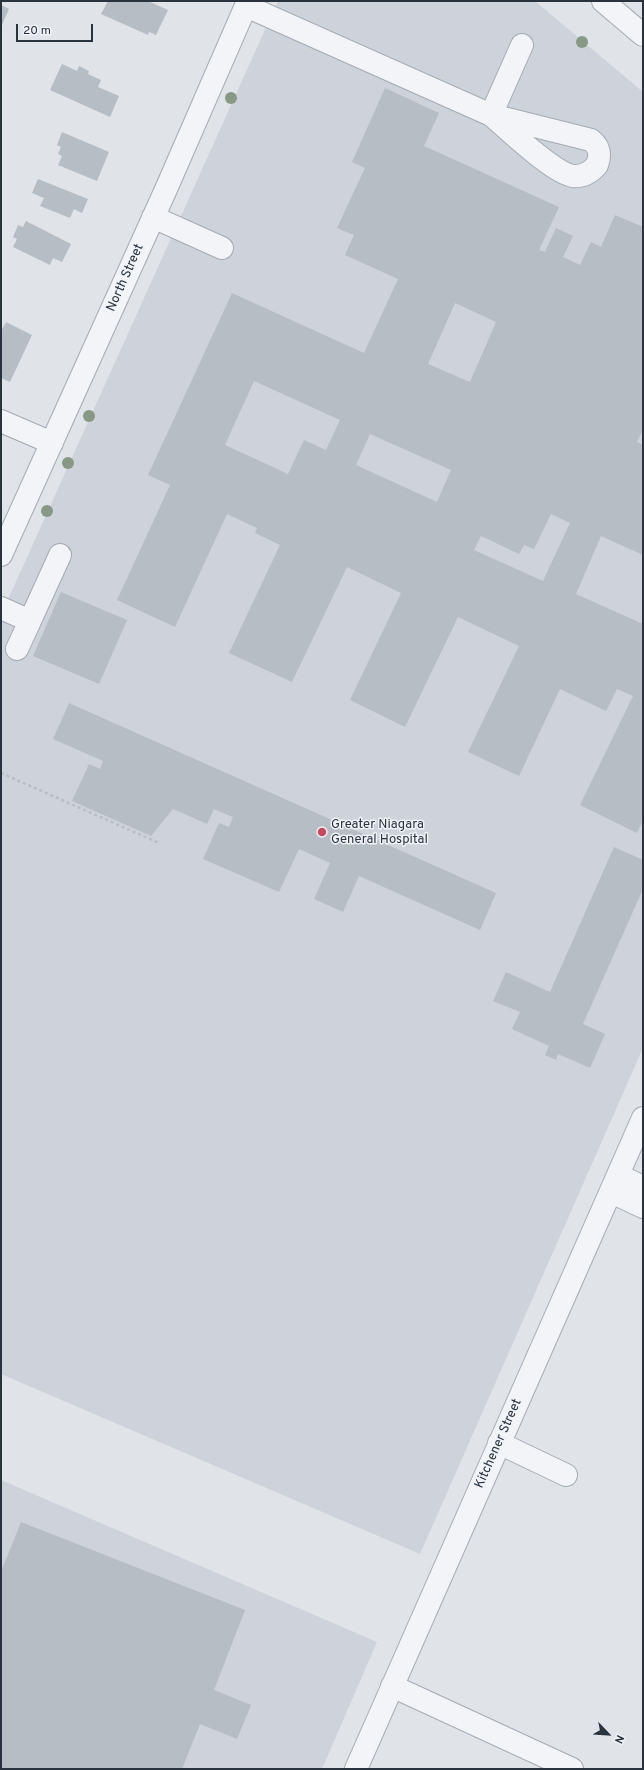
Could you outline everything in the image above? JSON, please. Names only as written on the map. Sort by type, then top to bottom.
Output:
[{"type":"street","points":[[603,1],[643,35]]},
{"type":"street","points":[[247,4],[491,115],[522,45]]},
{"type":"street","name":"North Street","points":[[1,555],[154,217],[247,4]]},
{"type":"street","points":[[154,217],[222,248]]},
{"type":"street","points":[[1,421],[52,443]]},
{"type":"street","points":[[17,649],[60,555]]},
{"type":"street","points":[[1,608],[30,621]]},
{"type":"street","name":"Kitchener Street","points":[[356,1769],[643,1118]]},
{"type":"street","points":[[614,1183],[643,1187]]},
{"type":"street","points":[[614,1183],[643,1207]]},
{"type":"street","points":[[500,1443],[566,1475]]},
{"type":"street","points":[[392,1686],[572,1769]]},
{"type":"path","points":[[1,773],[159,843]]},
{"type":"shaded area","name":"Greater Niagara General Hospital","points":[[278,1],[535,1],[643,92],[643,1048],[420,1554],[1,1374],[1,615]]},
{"type":"shaded area","points":[[1,1480],[377,1642],[322,1769],[1,1769]]},
{"type":"building","points":[[108,1],[148,1],[168,10],[156,35],[149,32],[148,35],[101,14]]},
{"type":"building","points":[[1,5],[9,9],[1,27]]},
{"type":"building","points":[[62,64],[77,71],[79,66],[89,71],[88,74],[101,80],[98,87],[119,96],[110,117],[50,90]]},
{"type":"building","points":[[385,88],[439,113],[424,146],[559,207],[539,250],[545,252],[556,228],[573,236],[563,257],[580,265],[591,242],[601,247],[615,215],[643,227],[643,429],[637,442],[643,445],[643,555],[601,536],[576,594],[643,624],[643,820],[637,833],[580,805],[633,696],[617,689],[606,711],[560,689],[519,776],[468,752],[519,646],[458,617],[405,727],[350,700],[401,593],[347,567],[292,682],[229,653],[280,545],[255,533],[257,528],[227,514],[175,627],[117,600],[170,485],[148,475],[232,293],[364,353],[398,279],[345,255],[354,235],[337,228],[365,168],[352,162]],"holes":[[[455,303],[496,322],[470,382],[428,364]],[[254,381],[340,420],[326,450],[304,440],[288,474],[225,445]],[[370,434],[451,470],[437,502],[356,465]],[[551,514],[570,523],[543,581],[474,550],[481,536],[519,554],[524,545],[534,549]]]},
{"type":"building","points":[[62,132],[109,152],[97,181],[58,165],[62,156],[58,154],[61,147],[57,145]]},
{"type":"building","points":[[38,179],[88,199],[82,213],[74,209],[70,218],[40,206],[44,198],[32,193]]},
{"type":"building","points":[[26,221],[71,244],[62,262],[53,258],[50,265],[13,247],[17,239],[13,237],[18,225],[23,227]]},
{"type":"building","points":[[6,322],[32,335],[10,382],[1,378],[1,331]]},
{"type":"building","points":[[61,592],[127,620],[99,684],[33,656]]},
{"type":"building","points":[[69,703],[496,893],[480,930],[359,876],[343,912],[314,899],[330,863],[299,849],[279,892],[203,859],[219,823],[229,827],[233,817],[214,809],[207,824],[173,809],[151,836],[72,801],[89,764],[100,769],[103,761],[53,739]]},
{"type":"building","points":[[614,847],[643,860],[643,889],[583,1024],[605,1034],[590,1068],[558,1054],[556,1060],[545,1055],[549,1046],[512,1029],[520,1012],[493,1001],[506,972],[550,992]]},
{"type":"building","points":[[21,1522],[245,1610],[214,1690],[251,1705],[237,1739],[200,1724],[182,1769],[1,1769],[1,1572]]},
{"type":"place","name":"Greater Niagara General Hospital","points":[[322,832]]}]
